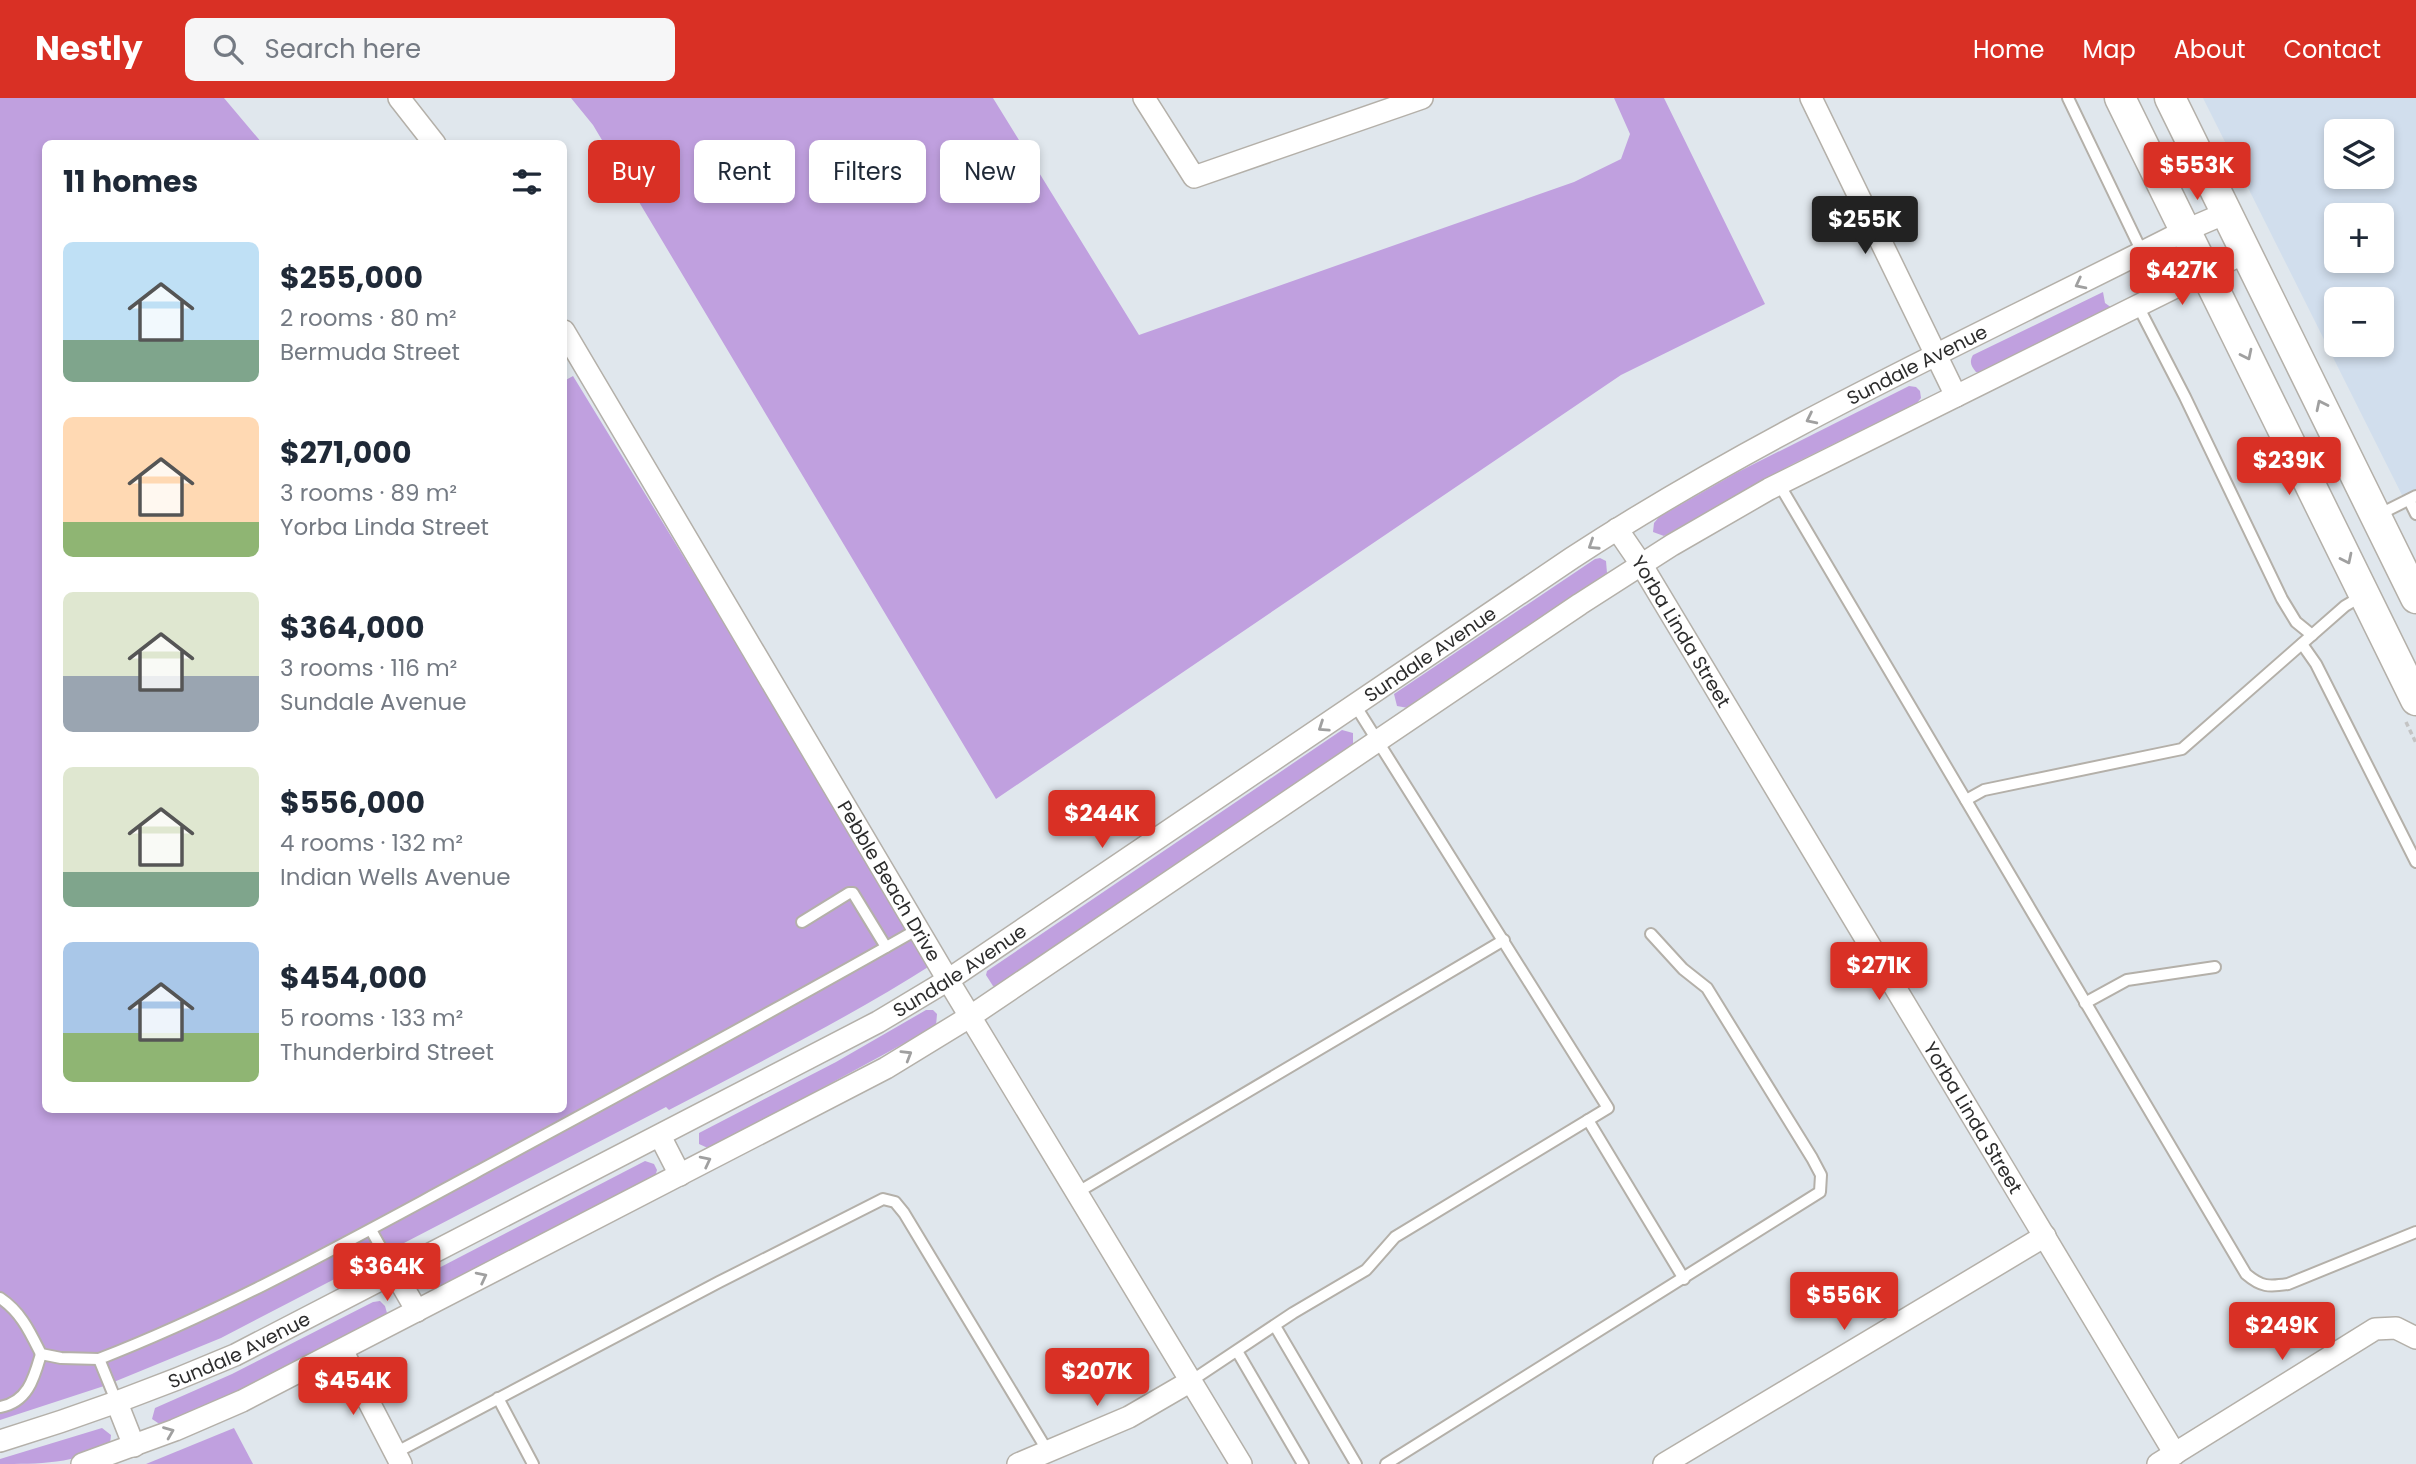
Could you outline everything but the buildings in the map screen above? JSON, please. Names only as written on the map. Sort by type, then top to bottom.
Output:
[{"type":"main road","points":[[2120,98],[2416,700]]},
{"type":"main road","points":[[2170,98],[2416,598]]},
{"type":"street","points":[[399,98],[432,140]]},
{"type":"street","points":[[1144,98],[1194,177],[1422,98]]},
{"type":"street","points":[[1811,98],[1956,396]]},
{"type":"street","name":"Sundale Avenue","points":[[0,1441],[117,1403],[234,1355],[832,1047],[948,980],[1617,529],[1762,443],[2184,230],[2226,213]]},
{"type":"street","points":[[82,1464],[134,1446],[242,1401],[863,1080],[971,1016],[1641,564],[1779,484],[2246,252]]},
{"type":"street","name":"Pebble Beach Drive","points":[[567,336],[948,980],[1241,1464]]},
{"type":"street","name":"Yorba Linda Street","points":[[1617,529],[1641,564],[2045,1236],[2166,1459]]},
{"type":"street","points":[[660,1136],[680,1175]]},
{"type":"street","points":[[1664,1464],[2045,1236]]},
{"type":"street","points":[[395,1273],[417,1311]]},
{"type":"street","points":[[2166,1459],[2375,1329],[2396,1328],[2416,1338]]},
{"type":"street","points":[[342,1350],[398,1458]]},
{"type":"street","points":[[1018,1464],[1048,1455],[1129,1417],[1191,1381]]},
{"type":"street","points":[[117,1403],[134,1446]]},
{"type":"lane","points":[[2068,98],[2142,253]]},
{"type":"lane","points":[[2138,306],[2282,599],[2296,622],[2312,635]]},
{"type":"lane","points":[[1779,484],[2085,1003],[2187,1170],[2246,1274],[2259,1285],[2271,1287],[2288,1284],[2416,1232]]},
{"type":"lane","points":[[2375,516],[2412,498],[2416,514]]},
{"type":"lane","points":[[1966,800],[1984,790],[2182,749],[2345,606],[2364,595]]},
{"type":"lane","points":[[2302,644],[2322,676],[2416,862]]},
{"type":"lane","points":[[1191,1381],[1366,1270],[1395,1237],[1608,1108],[1356,705]]},
{"type":"lane","points":[[802,922],[853,893],[886,947]]},
{"type":"lane","points":[[41,1354],[61,1358],[99,1359],[164,1334],[230,1304],[771,1013],[918,929]]},
{"type":"lane","points":[[1386,1464],[1820,1192],[1821,1175],[1707,988],[1683,969],[1651,934]]},
{"type":"lane","points":[[1078,1192],[1504,940]]},
{"type":"lane","points":[[2085,1003],[2127,980],[2215,967]]},
{"type":"lane","points":[[1588,1120],[1684,1279]]},
{"type":"lane","points":[[398,1458],[498,1398],[883,1199],[895,1202],[904,1213],[1048,1455]]},
{"type":"lane","points":[[371,1230],[395,1273]]},
{"type":"lane","points":[[0,1298],[14,1308],[25,1322],[41,1354],[32,1384],[24,1396],[10,1405],[0,1407]]},
{"type":"lane","points":[[1275,1326],[1356,1464]]},
{"type":"lane","points":[[1237,1351],[1303,1464]]},
{"type":"lane","points":[[99,1359],[117,1403]]},
{"type":"lane","points":[[498,1398],[533,1464]]},
{"type":"shaded area","points":[[0,98],[224,98],[259,140],[42,140],[42,1113],[567,1113],[567,379],[573,376],[933,964],[836,1022],[736,1075],[669,1110],[666,1107],[221,1338],[104,1386],[0,1420]]},
{"type":"shaded area","points":[[571,98],[993,98],[1019,140],[940,140],[940,203],[1040,203],[1040,174],[1139,335],[1574,182],[1621,159],[1630,134],[1614,98],[1664,98],[1765,304],[1621,375],[996,799],[640,203],[680,203],[680,140],[602,140]]},
{"type":"shaded area","points":[[2203,98],[2416,98],[2416,523],[2333,357],[2394,357],[2394,287],[2324,287],[2324,339]]},
{"type":"shaded area","points":[[2103,292],[2105,303],[2112,308],[1983,373],[1976,372],[1973,368],[1973,355]]},
{"type":"shaded area","points":[[1909,386],[1920,391],[1921,398],[1917,403],[1793,464],[1664,536],[1653,532],[1654,523],[1659,517],[1736,473]]},
{"type":"shaded area","points":[[1600,558],[1606,561],[1607,573],[1408,708],[1397,706],[1394,694]]},
{"type":"shaded area","points":[[1342,730],[1353,733],[1353,745],[998,987],[993,986],[986,975],[987,971]]},
{"type":"shaded area","points":[[926,1010],[933,1010],[937,1014],[936,1026],[710,1149],[699,1144],[699,1133],[836,1062]]},
{"type":"shaded area","points":[[645,1161],[654,1164],[657,1170],[655,1177],[440,1288],[429,1283],[429,1276],[433,1271]]},
{"type":"shaded area","points":[[380,1301],[387,1313],[378,1321],[164,1427],[152,1419],[155,1408],[232,1374],[373,1302]]},
{"type":"shaded area","points":[[102,1428],[111,1435],[110,1444],[84,1456],[42,1463],[0,1464],[0,1459]]},
{"type":"shaded area","points":[[234,1428],[253,1464],[146,1464]]}]
